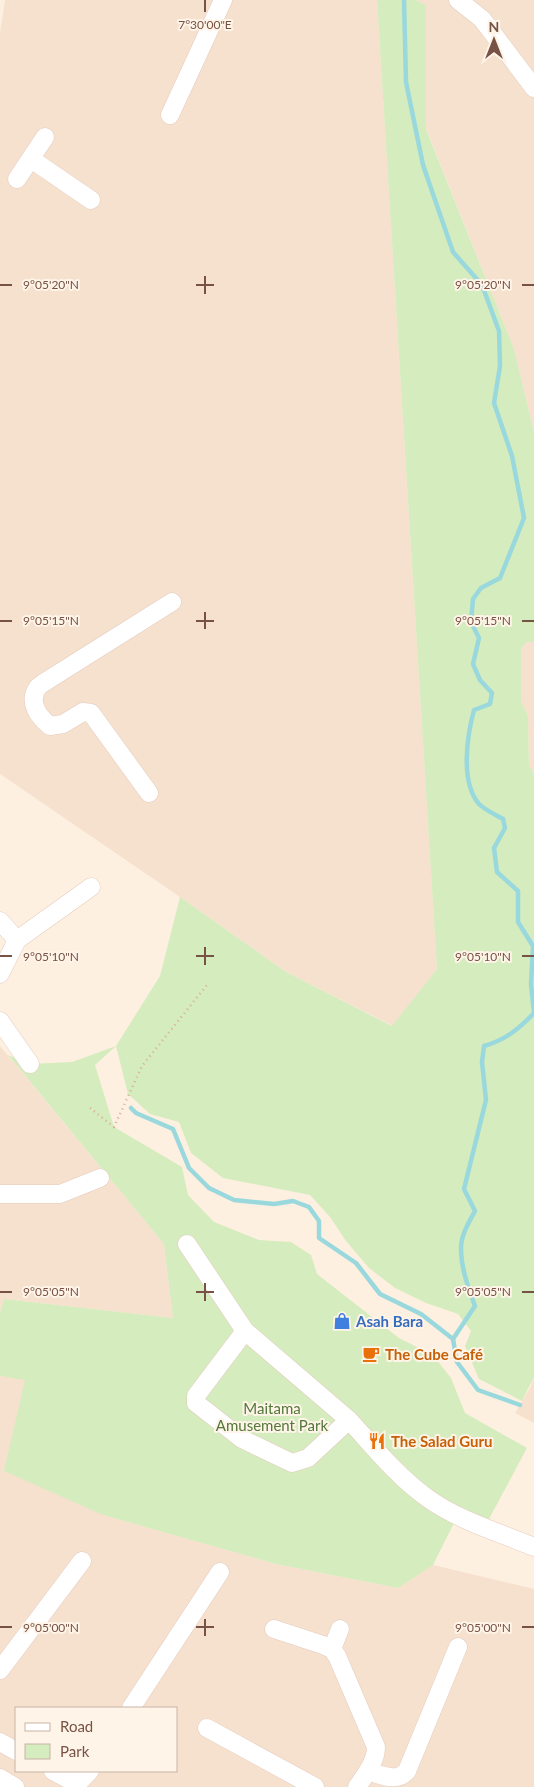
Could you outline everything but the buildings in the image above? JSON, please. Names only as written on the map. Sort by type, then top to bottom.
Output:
[{"type":"street","points":[[170,115],[222,0]]},
{"type":"street","points":[[458,0],[482,20],[534,88]]},
{"type":"street","points":[[17,179],[45,137]]},
{"type":"street","points":[[31,159],[91,200]]},
{"type":"street","points":[[149,793],[91,713],[83,712],[63,724],[50,726],[41,718],[35,708],[34,698],[38,688],[48,680],[172,602]]},
{"type":"street","points":[[0,974],[17,940],[91,887]]},
{"type":"street","points":[[0,921],[17,940]]},
{"type":"street","points":[[0,1021],[30,1064]]},
{"type":"street","points":[[0,1194],[60,1194],[100,1178]]},
{"type":"street","points":[[188,1244],[245,1331],[349,1420],[397,1471],[426,1497],[461,1517],[534,1547]]},
{"type":"street","points":[[245,1331],[198,1391],[196,1403],[242,1439],[292,1463],[308,1458],[349,1420]]},
{"type":"street","points":[[0,1670],[82,1561]]},
{"type":"street","points":[[132,1707],[220,1572]]},
{"type":"street","points":[[332,1649],[340,1629]]},
{"type":"street","points":[[274,1630],[332,1649],[337,1656],[376,1747],[376,1754],[368,1771],[357,1787]]},
{"type":"street","points":[[368,1771],[398,1778],[403,1776],[458,1647]]},
{"type":"street","points":[[207,1728],[315,1787]]},
{"type":"street","points":[[0,1742],[15,1750]]},
{"type":"street","points":[[55,1772],[70,1780],[80,1780],[89,1772]]},
{"type":"street","points":[[0,1778],[15,1787]]},
{"type":"path","points":[[90,1108],[114,1127],[142,1066],[207,986]]},
{"type":"shaded area","points":[[5,0],[377,0],[437,969],[393,1026],[286,972],[0,774],[0,33]]},
{"type":"shaded area","points":[[416,0],[534,0],[534,432],[514,349],[426,128],[426,5]]},
{"type":"shaded area","points":[[527,642],[534,642],[534,774],[529,765],[528,716],[521,701],[521,648]]},
{"type":"shaded area","points":[[0,1046],[164,1244],[173,1318],[4,1299],[0,1312]]},
{"type":"shaded area","points":[[0,1376],[25,1379],[103,1515],[276,1564],[398,1588],[433,1565],[534,1589],[534,1787],[0,1787]]},
{"type":"shaded area","points":[[534,1377],[534,1423],[515,1413],[530,1388]]},
{"type":"green space","points":[[377,0],[416,0],[426,5],[426,129],[514,349],[534,432],[534,642],[527,642],[521,648],[521,701],[528,716],[529,765],[534,774],[534,1377],[522,1401],[479,1379],[465,1346],[471,1331],[458,1314],[426,1303],[395,1288],[369,1268],[346,1241],[330,1217],[310,1195],[223,1178],[191,1153],[179,1122],[150,1114],[128,1094],[116,1046],[160,976],[180,897],[286,972],[392,1026],[437,969]]},
{"type":"green space","name":"Maitama Amusement Park","points":[[116,1046],[95,1065],[114,1127],[182,1167],[188,1195],[214,1222],[259,1240],[291,1242],[311,1255],[317,1274],[399,1338],[433,1355],[451,1378],[465,1413],[527,1448],[480,1536],[454,1523],[433,1565],[398,1588],[276,1564],[103,1515],[4,1471],[25,1380],[0,1376],[0,1312],[4,1299],[173,1318],[164,1244],[8,1055],[30,1064],[72,1062]]},
{"type":"waterway","points":[[404,0],[406,82],[423,165],[453,252],[482,285],[499,331],[500,366],[494,403],[512,456],[524,518],[500,578],[481,588],[473,599],[471,622],[479,638],[473,664],[480,680],[492,693],[490,704],[474,710],[467,745],[467,771],[469,784],[479,804],[503,819],[505,828],[494,848],[497,872],[518,891],[518,922],[533,946],[531,984],[534,1013],[523,1024],[499,1041],[484,1046],[482,1062],[486,1100],[464,1189],[475,1211],[461,1243],[461,1255],[467,1285],[475,1306],[453,1339]]},
{"type":"waterway","points":[[131,1108],[136,1113],[173,1129],[189,1168],[209,1188],[234,1200],[274,1204],[293,1201],[309,1207],[319,1221],[319,1238],[356,1263],[380,1294],[421,1314],[453,1339],[457,1362],[478,1390],[520,1405]]},
{"type":"place","name":"Asah Bara","points":[[342,1321]]},
{"type":"place","name":"The Cube Café","points":[[371,1354]]},
{"type":"place","name":"The Salad Guru","points":[[377,1441]]}]
